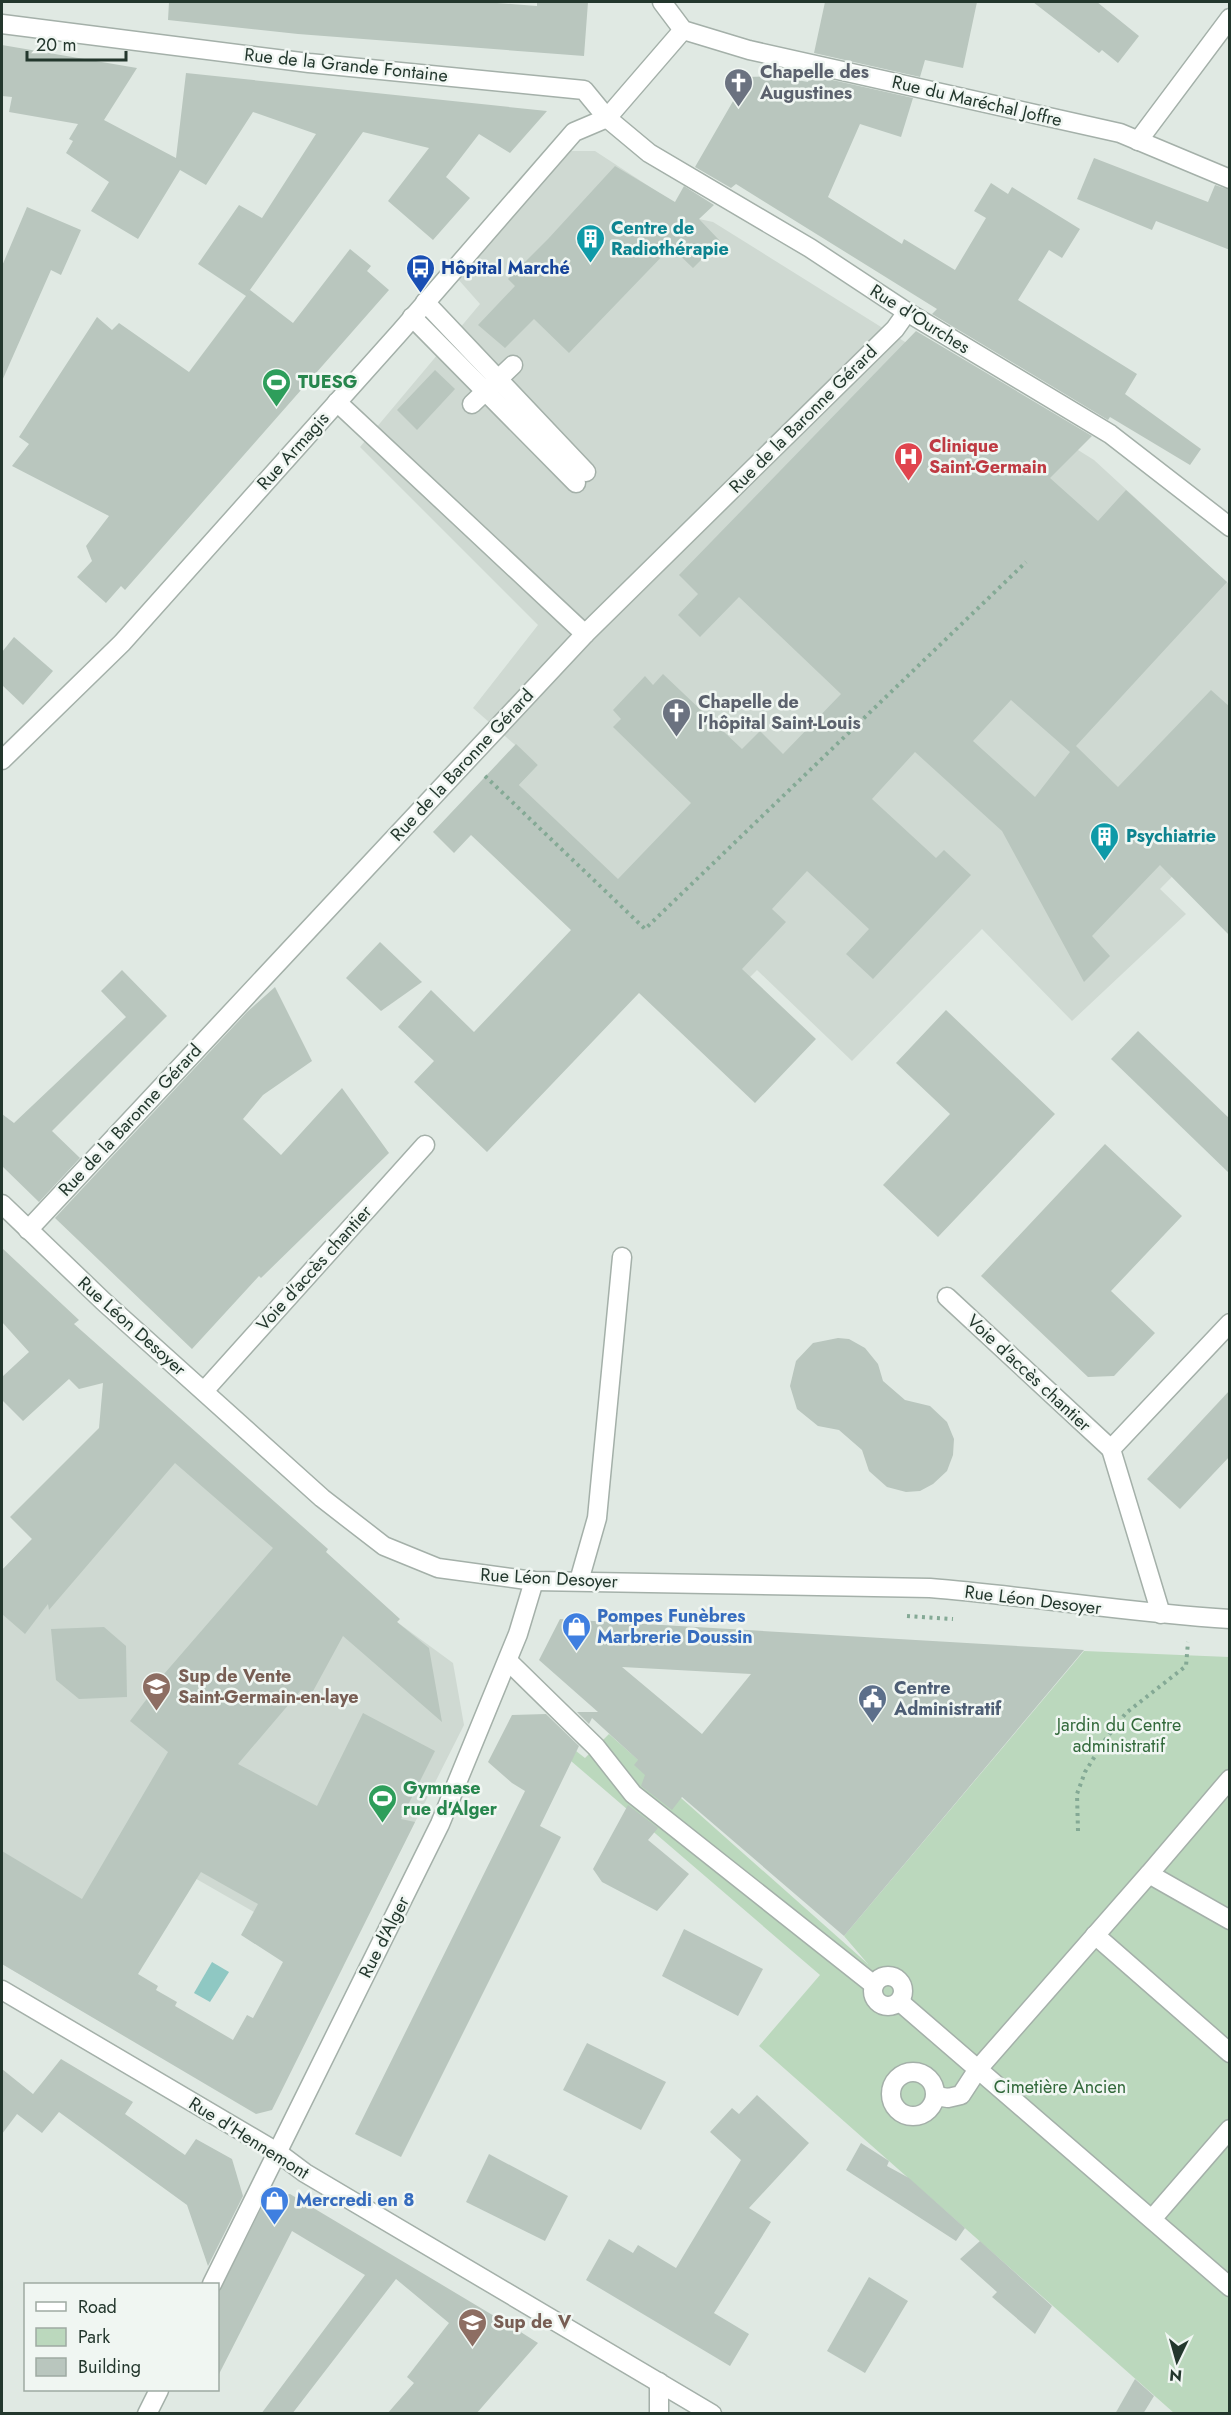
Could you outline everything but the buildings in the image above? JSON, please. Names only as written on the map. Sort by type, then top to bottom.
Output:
[{"type":"street","points":[[607,118],[683,30],[662,2]]},
{"type":"street","points":[[1138,141],[1230,18]]},
{"type":"street","name":"Rue de la Grande Fontaine","points":[[2,24],[309,63],[584,90],[607,118]]},
{"type":"street","name":"Rue du Maréchal Joffre","points":[[683,30],[749,50],[1119,133],[1230,179]]},
{"type":"street","name":"Rue Armagis","points":[[2,760],[122,643],[574,132],[607,118]]},
{"type":"street","name":"Rue d'Ourches","points":[[607,118],[649,153],[810,248],[907,312],[1110,434],[1230,527]]},
{"type":"street","points":[[425,302],[485,392]]},
{"type":"street","name":"Rue de la Baronne Gérard","points":[[28,1230],[585,634],[895,329],[907,312]]},
{"type":"street","points":[[412,317],[485,392],[581,478]]},
{"type":"street","points":[[485,392],[513,365]]},
{"type":"street","points":[[337,402],[585,634]]},
{"type":"street","name":"Voie d'accès chantier","points":[[204,1391],[425,1145]]},
{"type":"street","name":"Rue Léon Desoyer","points":[[2,1204],[322,1498],[384,1546],[438,1568],[534,1581],[930,1588],[1161,1614],[1230,1619]]},
{"type":"street","points":[[579,1581],[597,1518],[622,1257]]},
{"type":"street","name":"Voie d'accès chantier","points":[[947,1297],[1111,1449]]},
{"type":"street","points":[[1161,1614],[1111,1449],[1230,1323]]},
{"type":"street","name":"Rue d'Alger","points":[[212,2283],[440,1824],[527,1612],[534,1581]]},
{"type":"street","points":[[508,1661],[596,1747],[633,1794],[874,1985],[872,1994],[876,2002],[883,2006],[892,2006],[900,2002],[1230,2287]]},
{"type":"street","points":[[936,2097],[961,2095],[978,2069],[1230,1779]]},
{"type":"street","points":[[1149,1874],[1230,1920]]},
{"type":"street","points":[[1095,1935],[1230,2053]]},
{"type":"street","name":"Rue d'Hennemont","points":[[2,1990],[277,2152],[305,2173],[712,2414]]},
{"type":"street","points":[[1152,2219],[1230,2129]]},
{"type":"street","points":[[659,2414],[660,2382]]},
{"type":"street","points":[[147,2414],[158,2391]]},
{"type":"path","points":[[467,759],[645,929],[1026,562]]},
{"type":"path","points":[[904,1616],[963,1620]]},
{"type":"path","points":[[1078,1831],[1077,1794],[1085,1772],[1126,1713],[1186,1666],[1189,1632]]},
{"type":"shaded area","points":[[569,151],[595,151],[699,219],[713,222],[1094,460],[1229,584],[1229,819],[1160,889],[1186,914],[1072,1021],[982,929],[852,1061],[757,970],[742,985],[673,934],[519,785],[538,765],[473,708],[538,625],[360,447],[480,304],[457,278]]},
{"type":"shaded area","points":[[163,1404],[397,1622],[453,1663],[464,1725],[350,1951],[254,1912],[172,1865],[108,2026],[2,1964],[2,1570]]},
{"type":"green space","name":"Cimetière Ancien","points":[[1084,1651],[1229,1657],[1229,2413],[1174,2413],[759,2046],[820,1975],[571,1761],[576,1751],[585,1758],[609,1734],[868,1964],[844,1936]]},
{"type":"water","points":[[212,1962],[229,1972],[210,2002],[194,1993]]},
{"type":"place","name":"Chapelle des Augustines","points":[[739,108]]},
{"type":"place","name":"Centre de Radiothérapie","points":[[590,264]]},
{"type":"place","name":"Hôpital Marché","points":[[420,294]]},
{"type":"place","name":"TUESG","points":[[277,408]]},
{"type":"place","name":"Clinique Saint-Germain","points":[[908,482]]},
{"type":"place","name":"Chapelle de l'hôpital Saint-Louis","points":[[677,738]]},
{"type":"place","name":"Psychiatrie","points":[[1105,862]]},
{"type":"place","name":"Pompes Funèbres Marbrerie Doussin","points":[[576,1652]]},
{"type":"place","name":"Sup de Vente Saint-Germain-en-laye","points":[[157,1712]]},
{"type":"place","name":"Centre Administratif","points":[[873,1724]]},
{"type":"place","name":"Gymnase rue d'Alger","points":[[382,1824]]},
{"type":"place","name":"Mercredi en 8","points":[[275,2226]]},
{"type":"place","name":"Sup de V","points":[[472,2348]]},
{"type":"park label","name":"Jardin du Centre administratif","points":[[1119,1735]]}]
